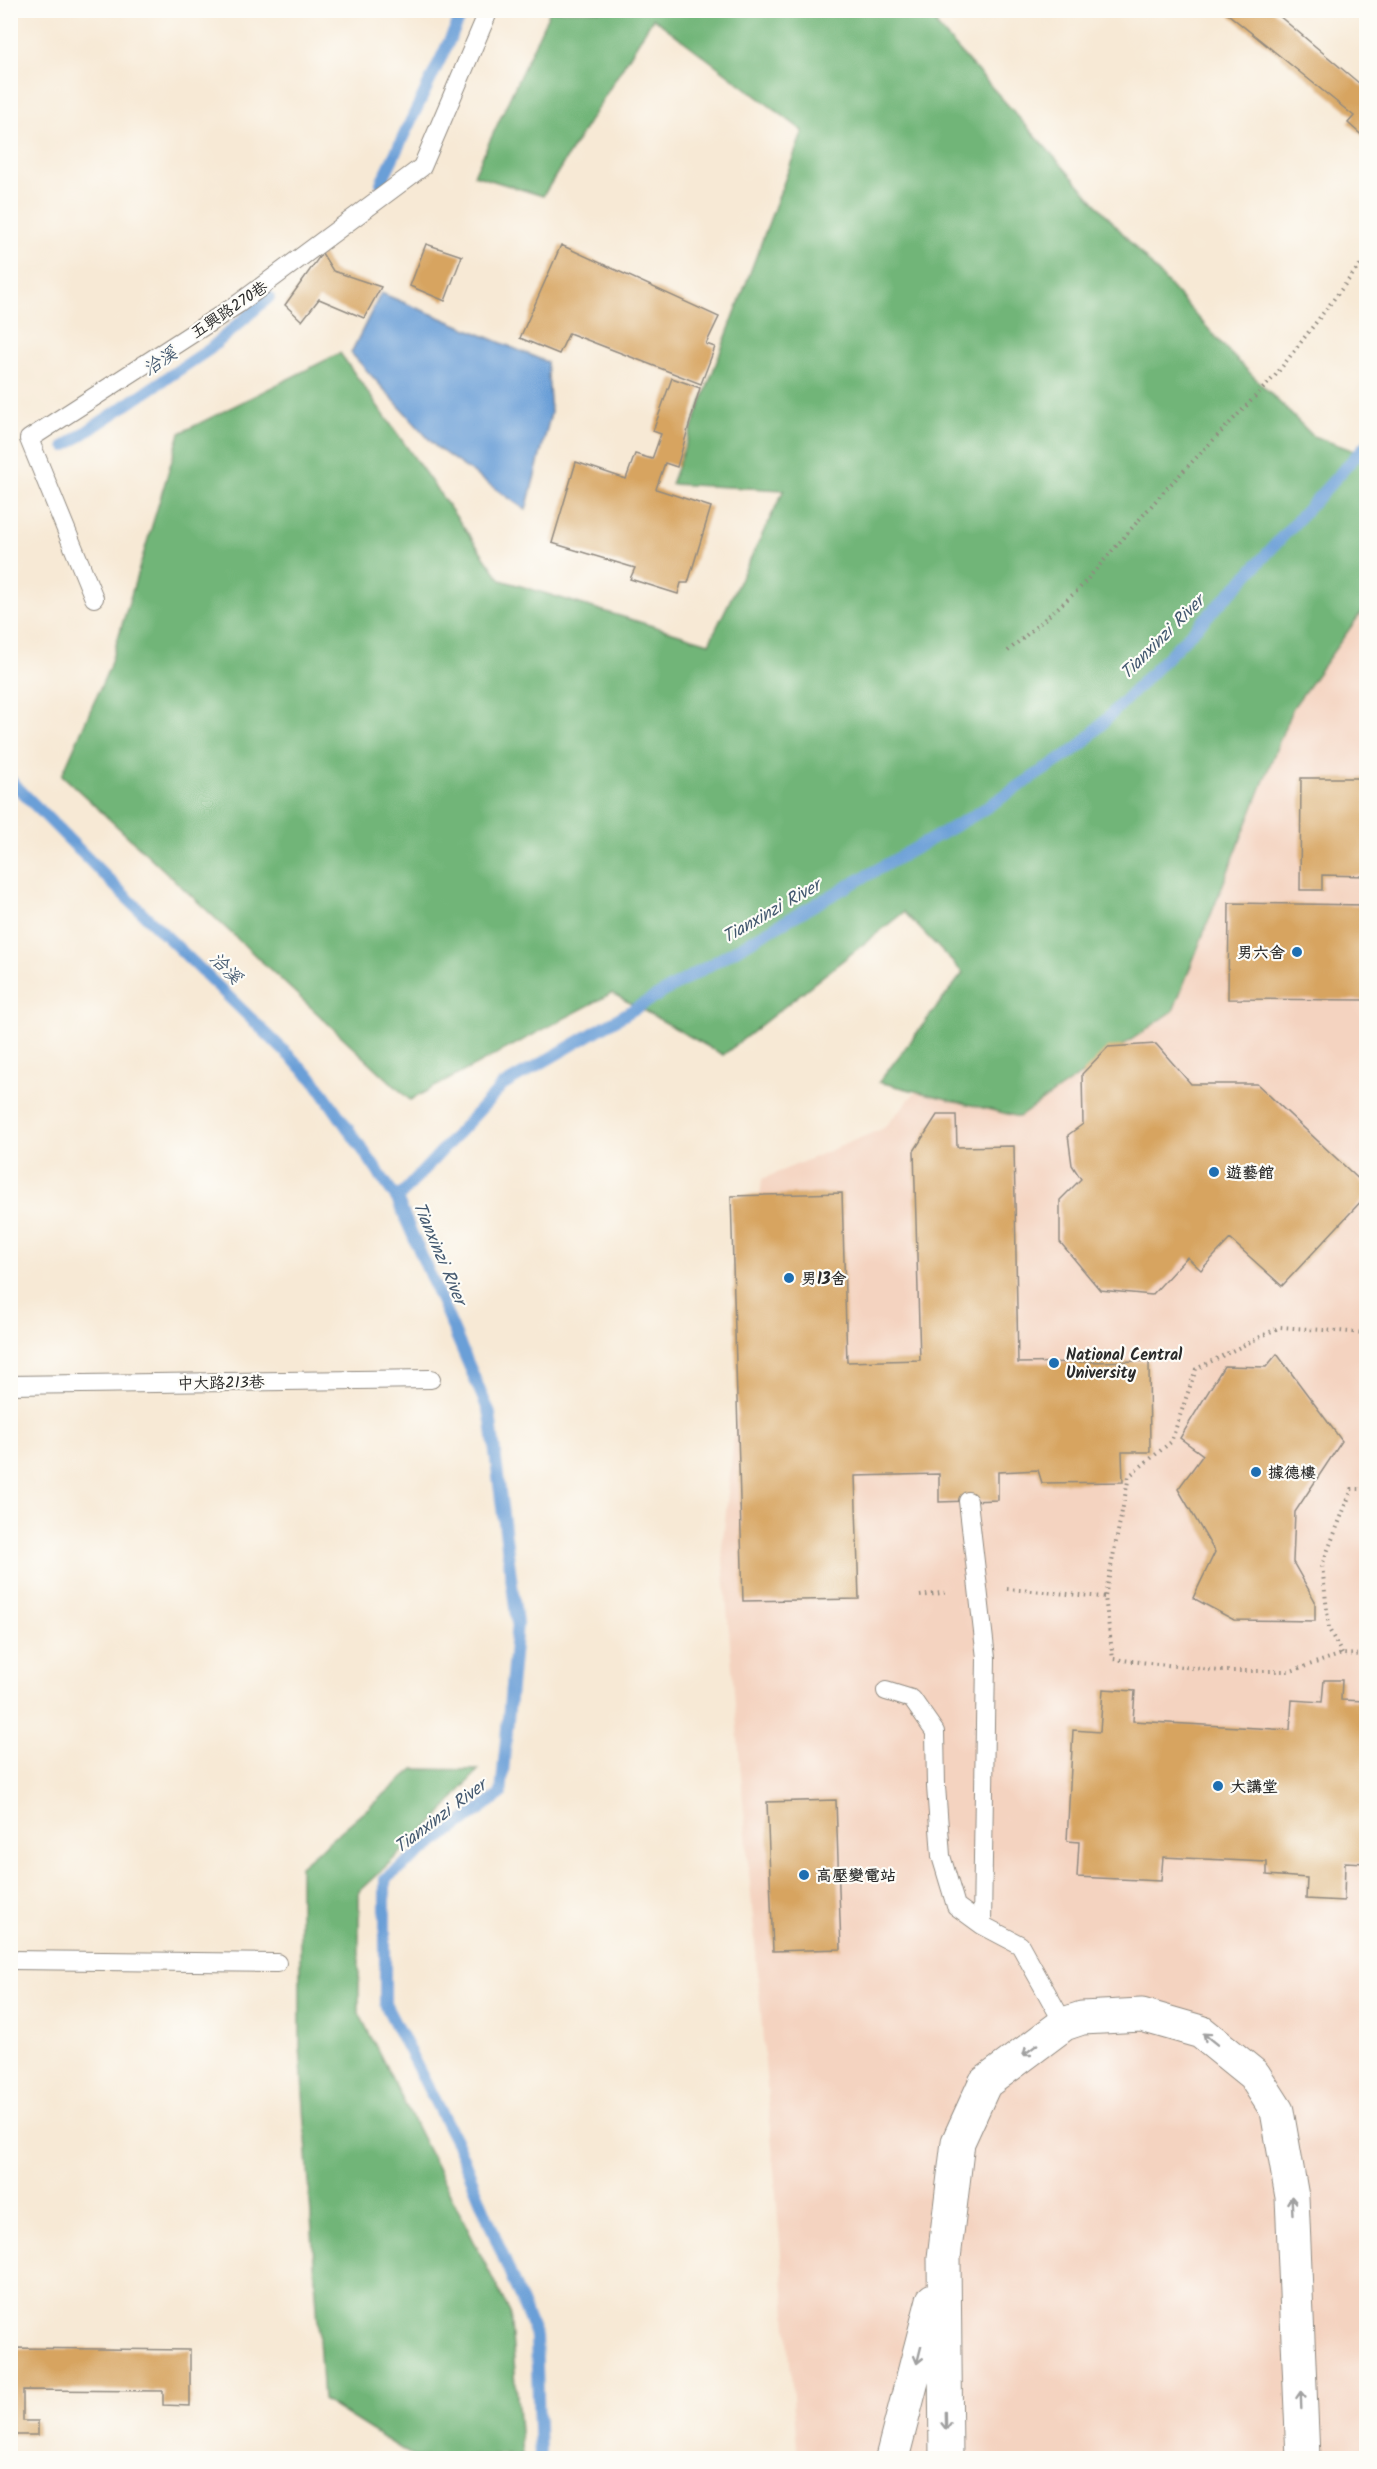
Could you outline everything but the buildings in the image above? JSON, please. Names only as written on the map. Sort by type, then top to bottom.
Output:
[{"type":"street","points":[[946,2458],[944,2258],[958,2142],[985,2083],[1064,2024],[1082,2018],[1142,2015],[1202,2032],[1254,2075],[1277,2111],[1292,2196],[1303,2458]]},
{"type":"street","points":[[892,2458],[944,2258]]},
{"type":"lane","name":"五興路270巷","points":[[94,598],[29,439],[238,304],[422,167],[489,10]]},
{"type":"lane","name":"中大路213巷","points":[[10,1385],[431,1379]]},
{"type":"lane","points":[[968,1501],[986,1658],[982,1925]]},
{"type":"lane","points":[[885,1691],[912,1699],[935,1732],[941,1856],[956,1906],[982,1925],[1020,1945],[1064,2024]]},
{"type":"lane","points":[[10,1960],[277,1963]]},
{"type":"path","points":[[1008,651],[1078,590],[1166,489],[1275,376],[1366,257]]},
{"type":"path","points":[[1366,1333],[1280,1328],[1197,1369],[1171,1442],[1129,1476],[1104,1597],[1113,1659],[1220,1671],[1291,1671],[1342,1654],[1366,1655]]},
{"type":"path","points":[[1342,1654],[1329,1629],[1322,1565],[1352,1489],[1366,1489]]},
{"type":"shaded area","name":"National Central University","points":[[1366,595],[1366,2458],[798,2458],[722,1548],[762,1179],[884,1128],[1330,622]]},
{"type":"green space","points":[[550,11],[941,11],[936,25],[1230,353],[1313,436],[1366,455],[1366,606],[1292,709],[1173,1011],[1019,1117],[879,1082],[963,973],[904,912],[723,1055],[612,993],[410,1100],[62,775],[109,668],[180,433],[340,353],[501,580],[709,643],[784,490],[671,484],[803,131],[653,18],[543,196],[474,175]]},
{"type":"green space","points":[[414,1769],[478,1770],[436,1820],[359,1891],[359,2013],[510,2313],[522,2455],[414,2457],[323,2400],[300,2046],[300,1866]]},
{"type":"water","points":[[381,293],[547,362],[551,413],[526,510],[436,447],[351,353]]},
{"type":"waterway","name":"洽溪","points":[[381,183],[464,10]]},
{"type":"waterway","name":"洽溪","points":[[65,446],[210,349],[269,297]]},
{"type":"waterway","name":"Tianxinzi River","points":[[540,2458],[536,2337],[459,2148],[385,2004],[385,1879],[501,1794],[517,1623],[490,1414],[397,1199],[502,1086],[777,926],[978,813],[1079,747],[1243,580],[1366,445]]},
{"type":"waterway","name":"洽溪","points":[[10,780],[314,1080],[397,1199]]},
{"type":"place","name":"男六舍","points":[[1297,952]]},
{"type":"place","name":"遊藝館","points":[[1214,1172]]},
{"type":"place","name":"男13舍","points":[[789,1278]]},
{"type":"place","name":"National Central University","points":[[1054,1363]]},
{"type":"place","name":"據德樓","points":[[1256,1472]]},
{"type":"place","name":"大講堂","points":[[1218,1786]]},
{"type":"place","name":"高壓變電站","points":[[804,1875]]}]
